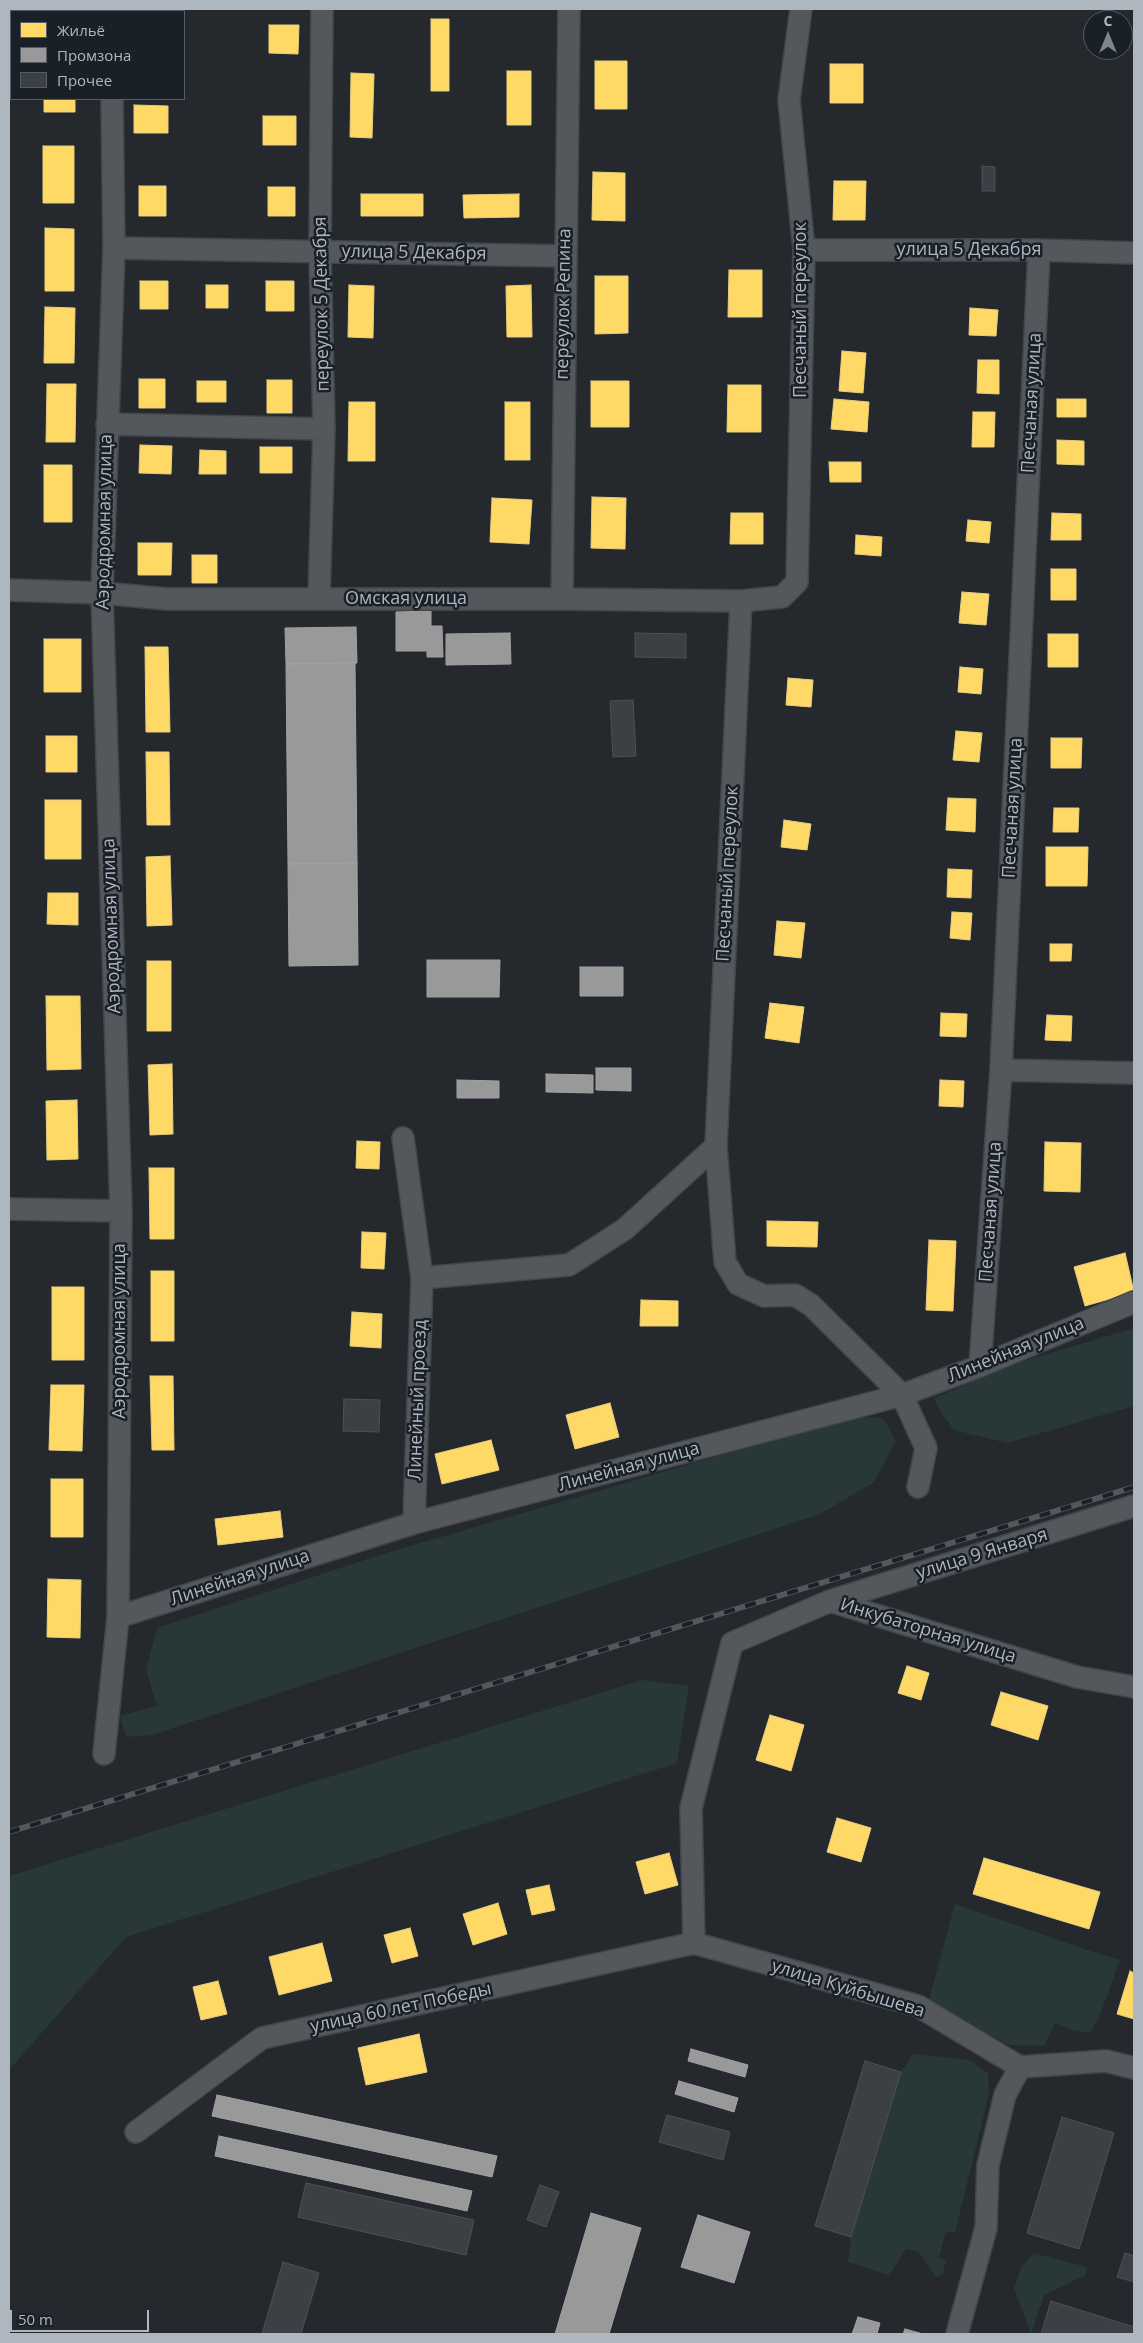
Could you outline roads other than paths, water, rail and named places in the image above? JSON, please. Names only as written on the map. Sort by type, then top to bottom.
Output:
[{"type":"street","name":"переулок 5 Декабря","points":[[319,600],[324,429],[320,251],[322,9]]},
{"type":"street","name":"переулок Репина","points":[[562,598],[569,9]]},
{"type":"street","name":"Песчаный переулок","points":[[797,582],[804,250],[789,100],[801,9]]},
{"type":"street","name":"Аэродромная улица","points":[[104,1754],[118,1617],[121,1212],[102,593],[114,248],[112,100]]},
{"type":"street","name":"улица 5 Декабря","points":[[114,248],[565,256]]},
{"type":"street","name":"улица 5 Декабря","points":[[804,250],[1039,250],[1134,253]]},
{"type":"street","name":"Песчаная улица","points":[[980,1366],[1001,1070],[1039,250]]},
{"type":"street","points":[[107,424],[324,429]]},
{"type":"street","name":"Омская улица","points":[[9,590],[102,593],[167,599],[562,598],[741,601],[782,597],[797,582]]},
{"type":"street","name":"Песчаный переулок","points":[[716,1146],[741,601]]},
{"type":"street","points":[[1001,1070],[1134,1073]]},
{"type":"street","name":"Линейный проезд","points":[[403,1138],[422,1278],[414,1523]]},
{"type":"street","points":[[422,1278],[569,1265],[625,1230],[716,1146]]},
{"type":"street","points":[[716,1146],[725,1262],[733,1277],[738,1284],[764,1296],[795,1295],[811,1305],[902,1395],[926,1448],[918,1487]]},
{"type":"street","points":[[9,1209],[121,1212]]},
{"type":"street","name":"Линейная улица","points":[[118,1617],[414,1523],[902,1395],[980,1366],[1134,1302]]},
{"type":"street","name":"улица 9 Января","points":[[830,1601],[1134,1506]]},
{"type":"street","name":"Инкубаторная улица","points":[[694,1943],[691,1808],[732,1643],[830,1601],[1077,1677],[1134,1687]]},
{"type":"street","name":"улица Куйбышева","points":[[694,1943],[918,2006],[1020,2067]]},
{"type":"street","name":"улица 60 лет Победы","points":[[136,2132],[262,2038],[694,1943]]},
{"type":"street","points":[[957,2334],[986,2228],[988,2165],[992,2148],[1005,2095],[1020,2067],[1106,2061],[1134,2068]]},
{"type":"railway","points":[[9,1832],[1134,1487]]}]
